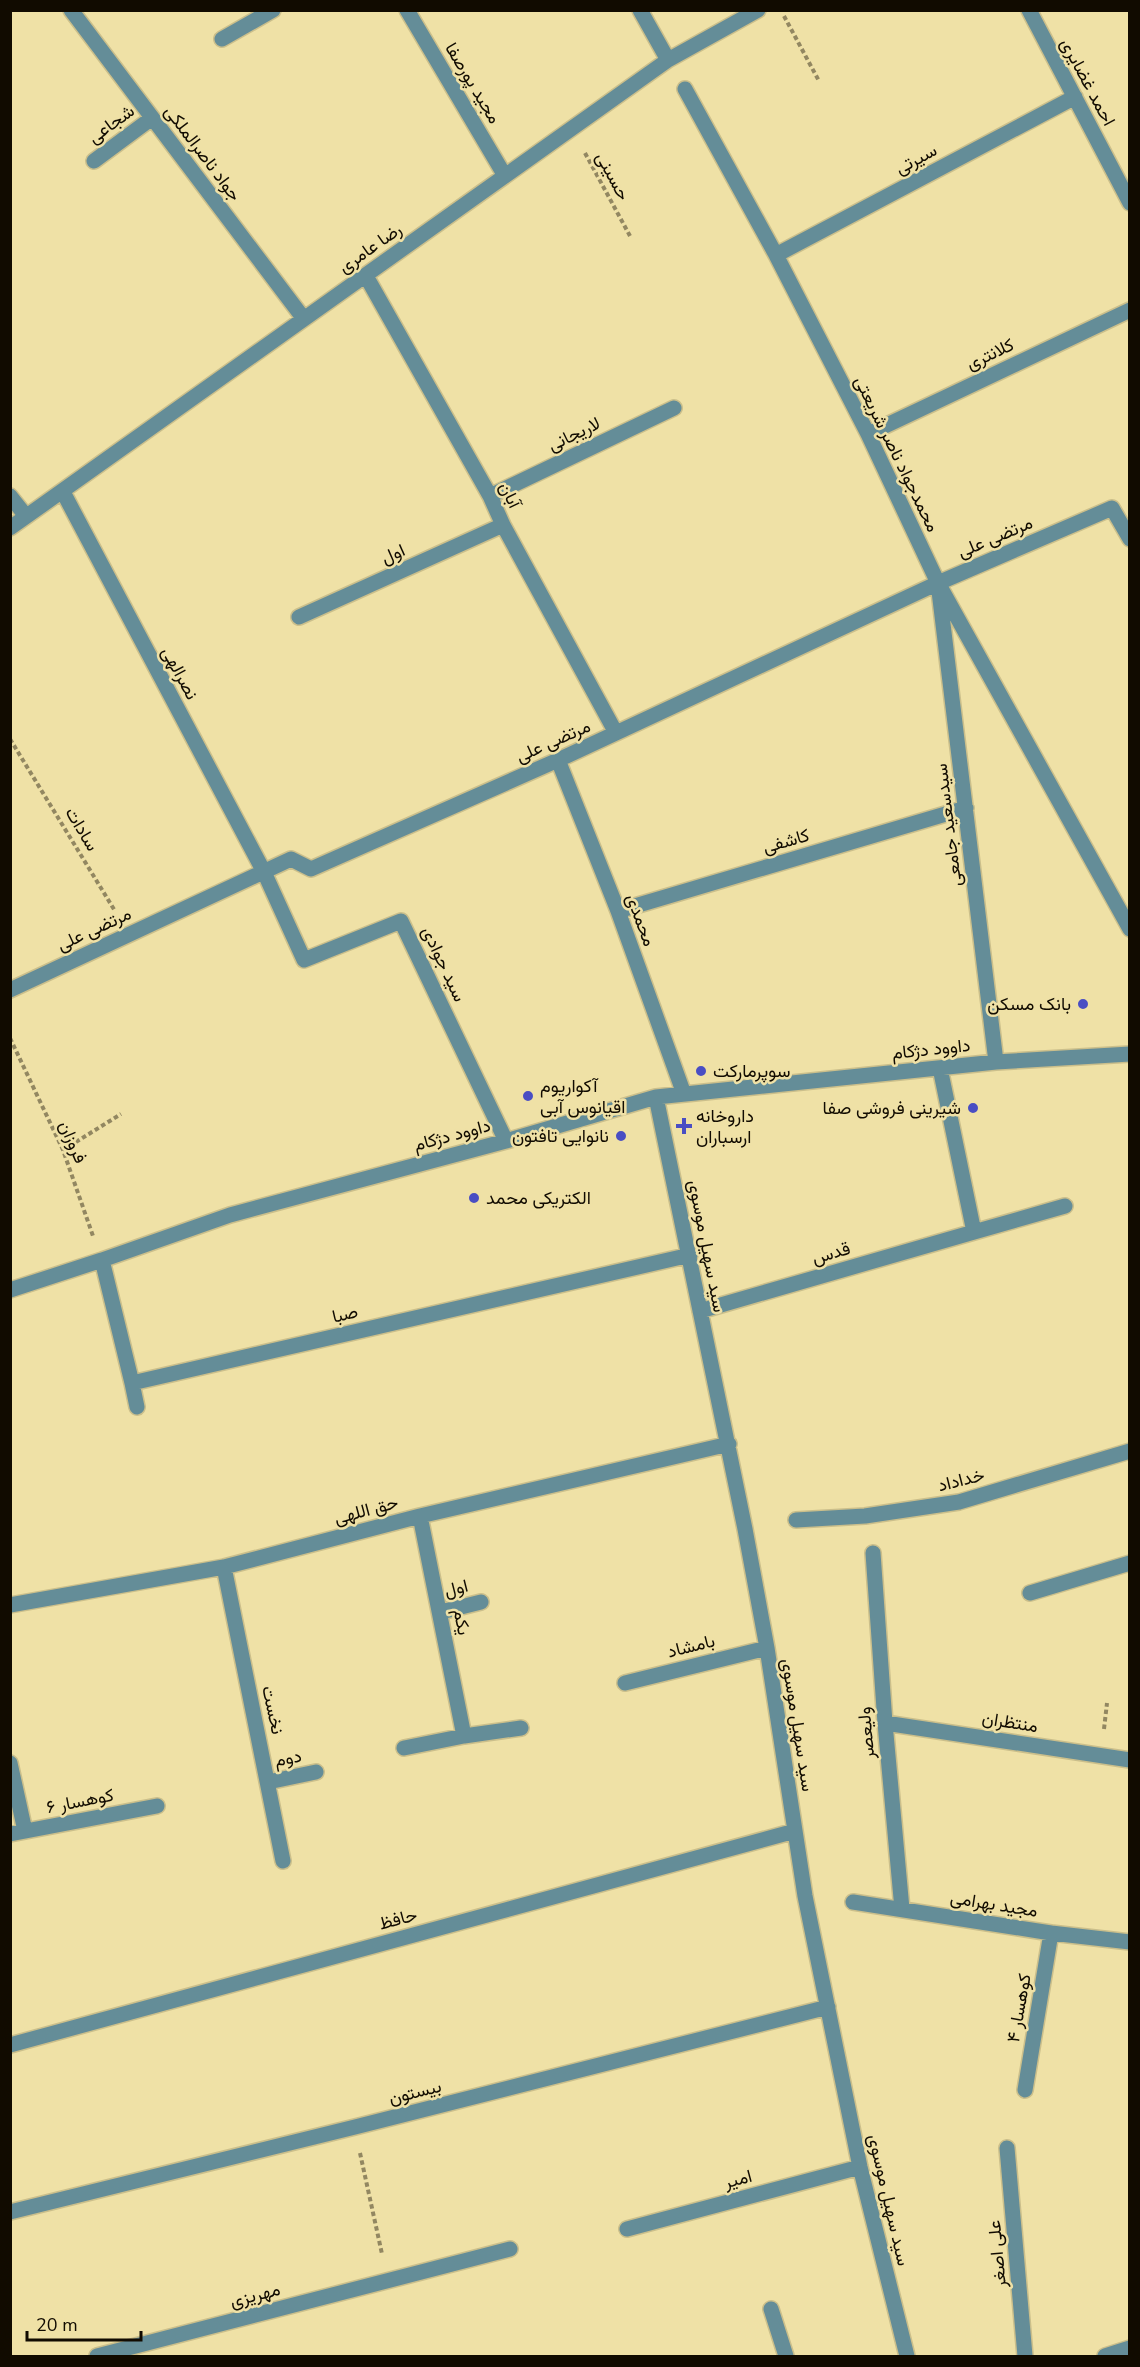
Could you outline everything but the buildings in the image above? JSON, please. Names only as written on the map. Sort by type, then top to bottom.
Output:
[{"type":"street","name":"جواد ناصرالملکی","points":[[71,10],[304,319]]},
{"type":"street","points":[[222,39],[273,10]]},
{"type":"street","name":"مجید پورصفا","points":[[407,10],[505,176]]},
{"type":"street","points":[[640,10],[668,60]]},
{"type":"street","name":"رضا عامری","points":[[10,528],[668,60],[758,10]]},
{"type":"street","name":"احمد غضایری","points":[[1029,10],[1130,203]]},
{"type":"street","name":"محمدجواد ناصر شریعتی","points":[[685,89],[776,255],[867,434],[938,583],[1130,929]]},
{"type":"street","name":"سیرتی","points":[[776,255],[1075,97]]},
{"type":"street","name":"شجاعی","points":[[93,161],[152,118]]},
{"type":"street","name":"آبان","points":[[366,276],[490,496],[503,525],[616,733]]},
{"type":"street","name":"کلانتری","points":[[867,434],[1130,310]]},
{"type":"street","name":"لاریجانی","points":[[490,496],[674,408]]},
{"type":"street","name":"نصرالهی","points":[[63,492],[264,872]]},
{"type":"street","points":[[10,496],[27,516]]},
{"type":"street","name":"مرتضی علی","points":[[10,990],[291,859],[311,869],[558,760],[938,583],[1112,508],[1130,539]]},
{"type":"street","name":"اول","points":[[298,617],[503,525]]},
{"type":"street","name":"سیدسعید جامعی","points":[[938,583],[996,1062]]},
{"type":"street","name":"محمدی","points":[[558,760],[618,911],[684,1094]]},
{"type":"street","name":"کاشفی","points":[[618,911],[966,808]]},
{"type":"street","name":"سید جوادی","points":[[264,872],[304,960],[402,921],[506,1141]]},
{"type":"street","name":"داوود دژکام","points":[[10,1290],[230,1215],[506,1141],[656,1097],[996,1062],[1130,1054]]},
{"type":"street","points":[[940,1068],[974,1232]]},
{"type":"street","name":"سید سهیل موسوی","points":[[656,1097],[729,1444],[767,1648],[805,1896],[860,2167],[907,2356]]},
{"type":"street","name":"قدس","points":[[700,1311],[1065,1206]]},
{"type":"street","name":"صبا","points":[[132,1383],[690,1255]]},
{"type":"street","points":[[102,1260],[136,1407]]},
{"type":"street","name":"حق اللهی","points":[[10,1605],[224,1567],[420,1516],[729,1444]]},
{"type":"street","name":"خداداد","points":[[796,1520],[865,1516],[959,1502],[1130,1451]]},
{"type":"street","name":"یکم","points":[[420,1516],[464,1736]]},
{"type":"street","name":"ولیعصر","points":[[873,1553],[885,1723],[902,1909]]},
{"type":"street","points":[[1029,1593],[1130,1563]]},
{"type":"street","name":"نخست","points":[[224,1567],[284,1861]]},
{"type":"street","name":"اول","points":[[441,1612],[481,1602]]},
{"type":"street","name":"بامشاد","points":[[625,1683],[767,1648]]},
{"type":"street","name":"منتظران","points":[[885,1723],[1130,1760]]},
{"type":"street","points":[[404,1748],[520,1728]]},
{"type":"street","points":[[10,1762],[18,1832]]},
{"type":"street","name":"دوم","points":[[268,1782],[316,1772]]},
{"type":"street","name":"کوهسار ۶","points":[[18,1832],[157,1806]]},
{"type":"street","name":"حافظ","points":[[10,2045],[795,1831]]},
{"type":"street","name":"مجید بهرامی","points":[[853,1902],[1051,1933],[1130,1942]]},
{"type":"street","name":"کوهسار ۴","points":[[1025,2090],[1051,1933]]},
{"type":"street","name":"بیستون","points":[[10,2212],[828,2007]]},
{"type":"street","name":"علی اصغر","points":[[1007,2148],[1025,2356]]},
{"type":"street","name":"امیر","points":[[627,2229],[860,2167]]},
{"type":"street","name":"مهریزی","points":[[98,2356],[510,2249]]},
{"type":"street","points":[[771,2309],[786,2356]]},
{"type":"street","points":[[1105,2356],[1130,2348]]},
{"type":"path","points":[[781,10],[819,81]]},
{"type":"path","name":"حسینی","points":[[572,128],[630,236]]},
{"type":"path","name":"سادات","points":[[10,738],[130,934]]},
{"type":"path","name":"فروزان","points":[[10,1038],[63,1150],[102,1260]]},
{"type":"path","points":[[63,1150],[121,1114]]},
{"type":"path","points":[[355,2127],[388,2281]]},
{"type":"place","name":"بانک مسکن","points":[[1083,1004]]},
{"type":"place","name":"سوپرمارکت","points":[[701,1071]]},
{"type":"place","name":"آکواریوم اقیانوس آبی","points":[[528,1096]]},
{"type":"place","name":"شیرینی فروشی صفا","points":[[973,1108]]},
{"type":"place","name":"داروخانه ارسباران","points":[[684,1126]]},
{"type":"place","name":"نانوایی تافتون","points":[[621,1136]]},
{"type":"place","name":"الکتریکی محمد","points":[[474,1198]]}]
